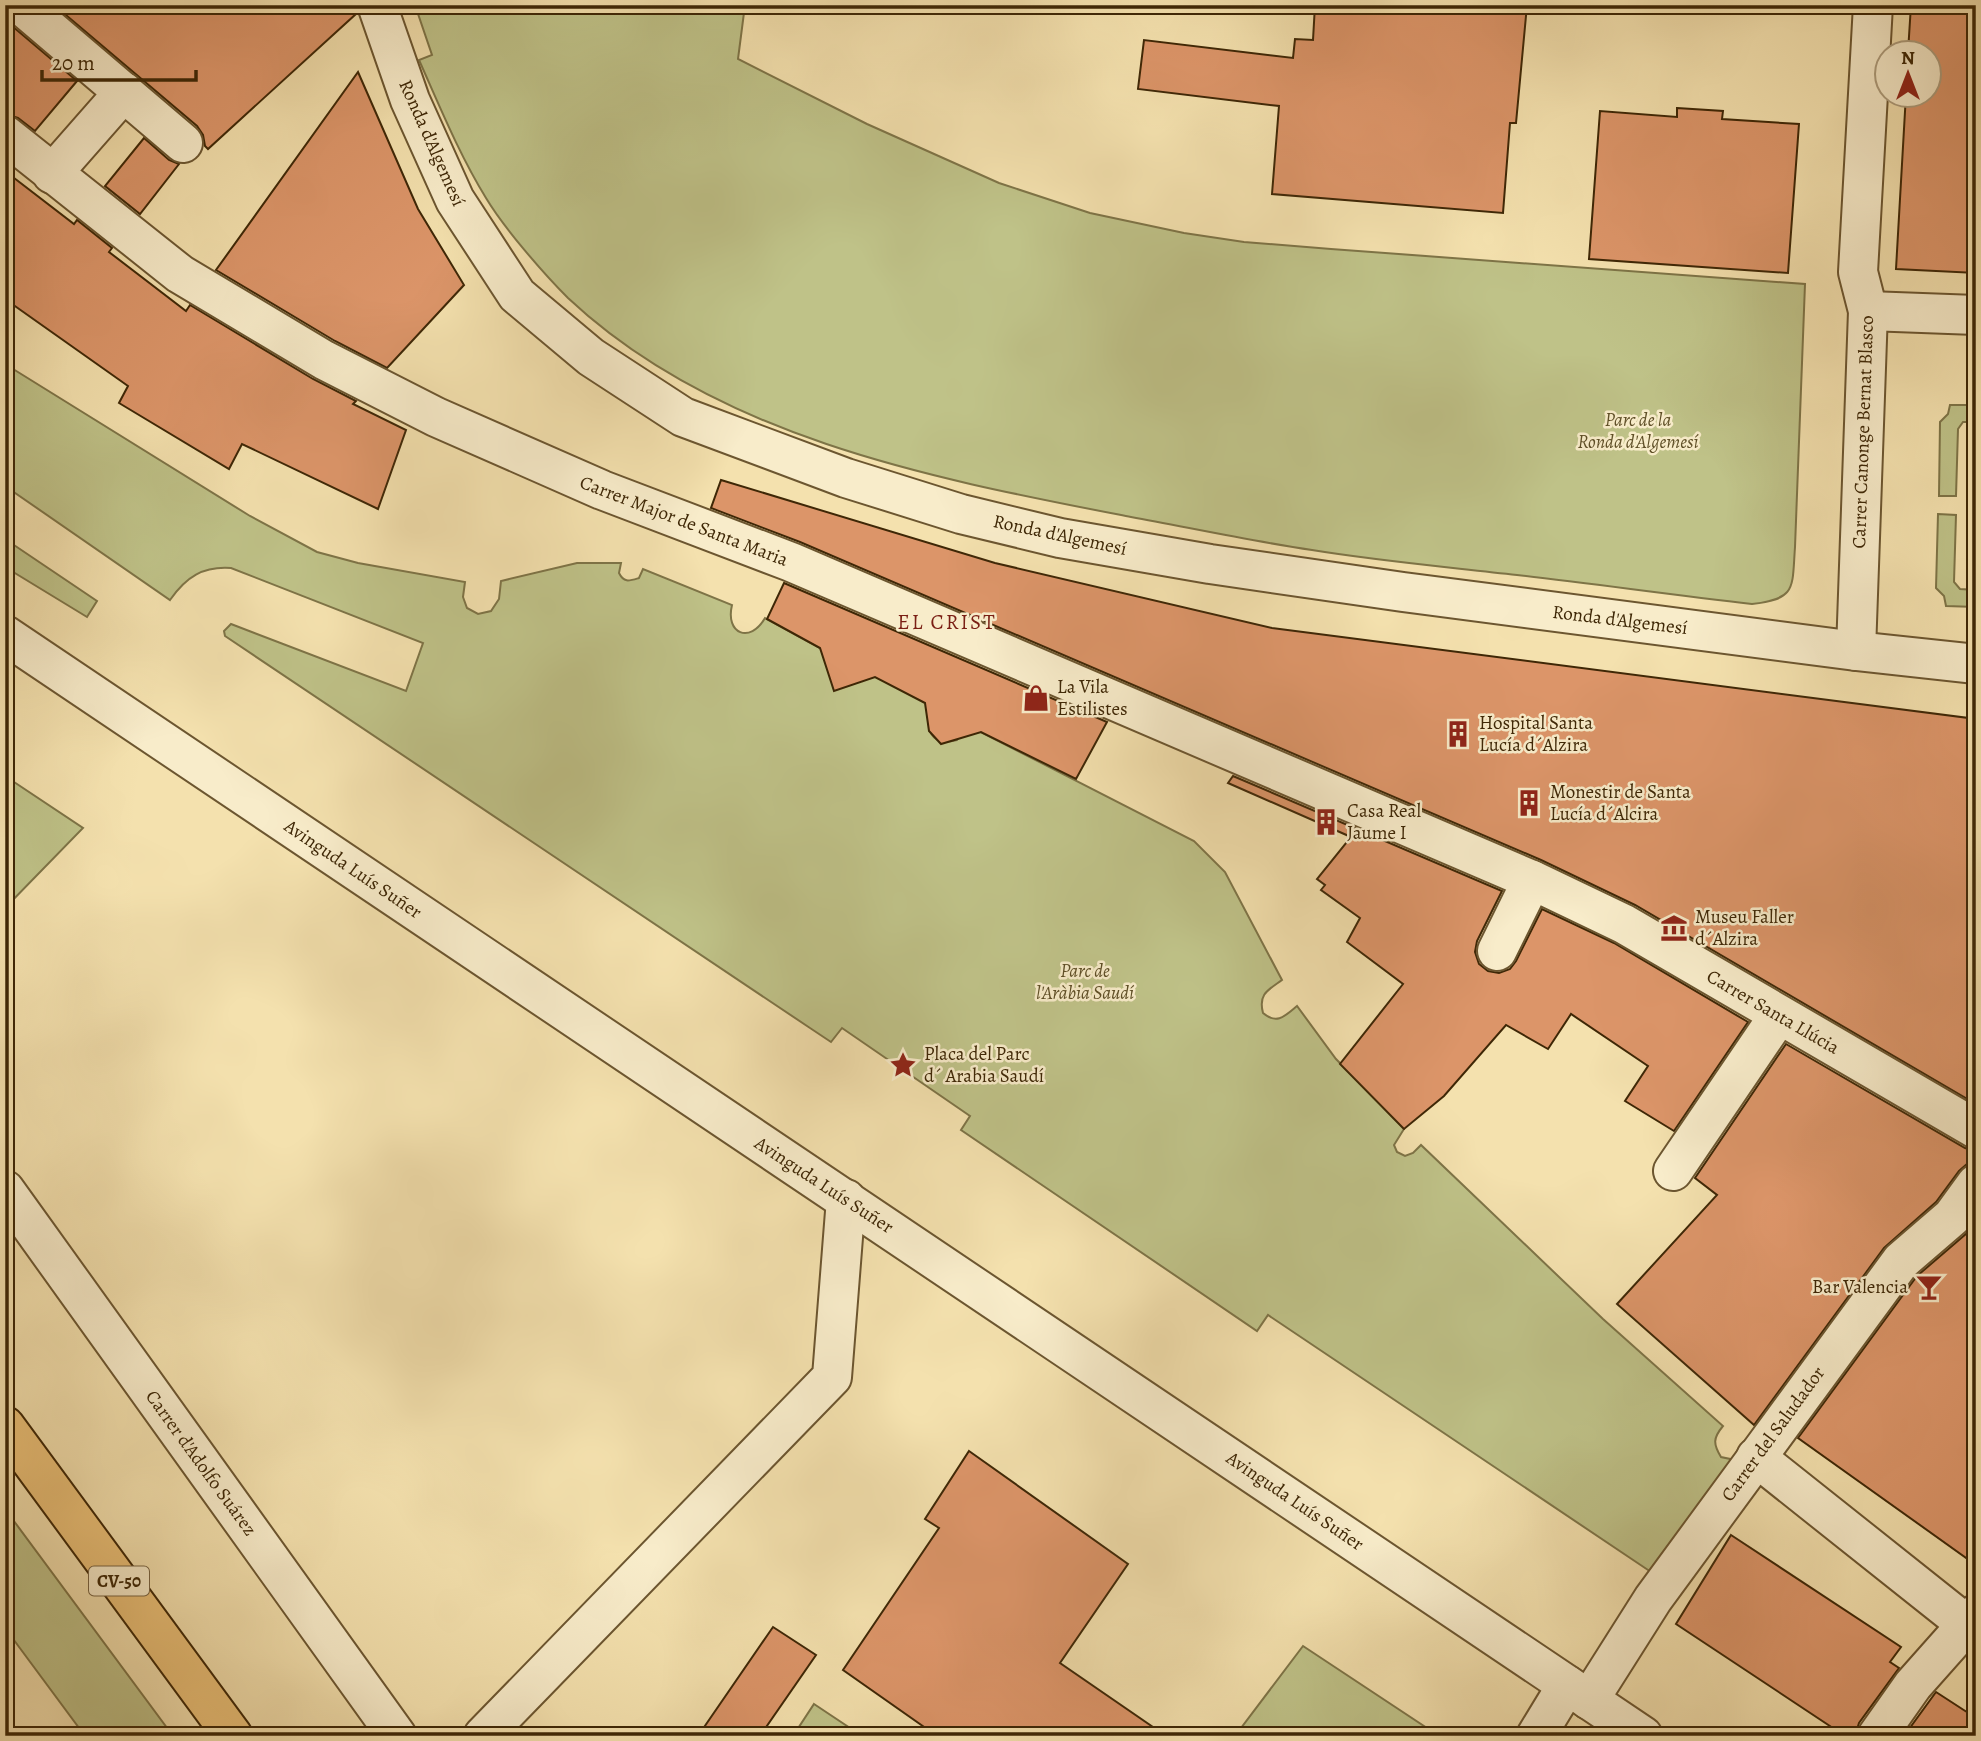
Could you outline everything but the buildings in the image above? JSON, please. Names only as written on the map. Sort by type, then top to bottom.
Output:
[{"type":"main road","name":"CV-50","points":[[5,1426],[233,1736]]},
{"type":"street","points":[[21,5],[183,143]]},
{"type":"street","name":"Ronda d'Algemesí","points":[[377,5],[410,100],[454,200],[517,295],[592,357],[683,417],[846,478],[961,514],[1060,538],[1210,564],[1375,588],[1856,651],[1976,664]]},
{"type":"street","name":"Carrer Canonge Bernat Blasco","points":[[1856,651],[1868,311],[1858,272],[1873,5]]},
{"type":"street","points":[[52,174],[124,92]]},
{"type":"street","name":"Carrer Major de Santa Maria","points":[[5,135],[180,274],[324,360],[436,417],[602,491],[814,572],[1408,828]]},
{"type":"street","points":[[1868,311],[1976,315]]},
{"type":"street","name":"Avinguda Luís Suñer","points":[[5,635],[1643,1736]]},
{"type":"street","name":"Carrer Santa Llúcia","points":[[1408,828],[1532,880],[1624,925],[1976,1129]]},
{"type":"street","points":[[1497,951],[1532,880]]},
{"type":"street","points":[[1673,1171],[1779,1015]]},
{"type":"street","name":"Carrer del Saludador","points":[[1536,1736],[1578,1693],[1633,1629],[1901,1261],[1952,1217],[1976,1184]]},
{"type":"street","name":"Carrer d'Adolfo Suárez","points":[[5,1190],[397,1736]]},
{"type":"street","points":[[483,1736],[832,1377],[846,1199]]},
{"type":"street","points":[[1756,1457],[1971,1619],[1913,1685],[1877,1736]]},
{"type":"green space","name":"Parc de la Ronda d'Algemesí","points":[[415,5],[745,5],[738,59],[867,124],[999,183],[1090,213],[1184,233],[1244,242],[1805,284],[1792,582],[1785,595],[1752,604],[1337,554],[982,487],[833,446],[761,419],[692,386],[627,346],[568,298],[524,250],[486,198],[442,113],[419,60],[432,55]]},
{"type":"green space","name":"Parc de l'Aràbia Saudí","points":[[5,364],[250,516],[317,552],[358,563],[465,582],[463,597],[467,608],[478,614],[491,611],[499,599],[501,581],[577,563],[621,563],[619,573],[627,580],[639,578],[643,569],[732,605],[732,623],[740,632],[753,631],[765,618],[831,654],[830,674],[838,685],[851,685],[865,671],[935,707],[929,729],[935,738],[941,741],[957,740],[967,725],[1194,841],[1225,872],[1282,980],[1263,997],[1263,1013],[1277,1019],[1297,1006],[1336,1059],[1404,1129],[1394,1145],[1397,1152],[1405,1156],[1421,1145],[1603,1319],[1723,1426],[1715,1441],[1717,1448],[1721,1457],[1735,1460],[1651,1572],[1268,1315],[1257,1331],[961,1130],[970,1116],[842,1028],[831,1042],[225,636],[224,631],[231,624],[406,691],[423,643],[231,568],[212,569],[196,575],[182,585],[170,600],[5,486]]},
{"type":"green space","points":[[1950,405],[1976,405],[1976,422],[1963,422],[1958,429],[1956,496],[1939,496],[1940,422],[1948,414]]},
{"type":"green space","points":[[1938,514],[1956,515],[1954,582],[1960,589],[1976,590],[1976,607],[1946,606],[1944,596],[1936,588]]},
{"type":"green space","points":[[5,539],[97,601],[87,617],[5,567]]},
{"type":"green space","points":[[5,776],[83,828],[5,908]]},
{"type":"green space","points":[[5,1509],[173,1736],[85,1736],[5,1628]]},
{"type":"green space","points":[[1303,1646],[1439,1736],[1235,1736]]},
{"type":"green space","points":[[814,1704],[862,1736],[793,1736]]},
{"type":"place","name":"La Vila Estilistes","points":[[1036,698]]},
{"type":"place","name":"Hospital Santa Lucía d´Alzira","points":[[1458,734]]},
{"type":"place","name":"Monestir de Santa Lucía d´Alcira","points":[[1529,803]]},
{"type":"place","name":"Casa Real Jaume I","points":[[1326,822]]},
{"type":"place","name":"Museu Faller d´Alzira","points":[[1674,928]]},
{"type":"place","name":"Placa del Parc d´ Arabia Saudí","points":[[903,1065]]},
{"type":"place","name":"Bar Valencia","points":[[1929,1287]]},
{"type":"district","name":"EL CRIST","points":[[947,622]]}]
